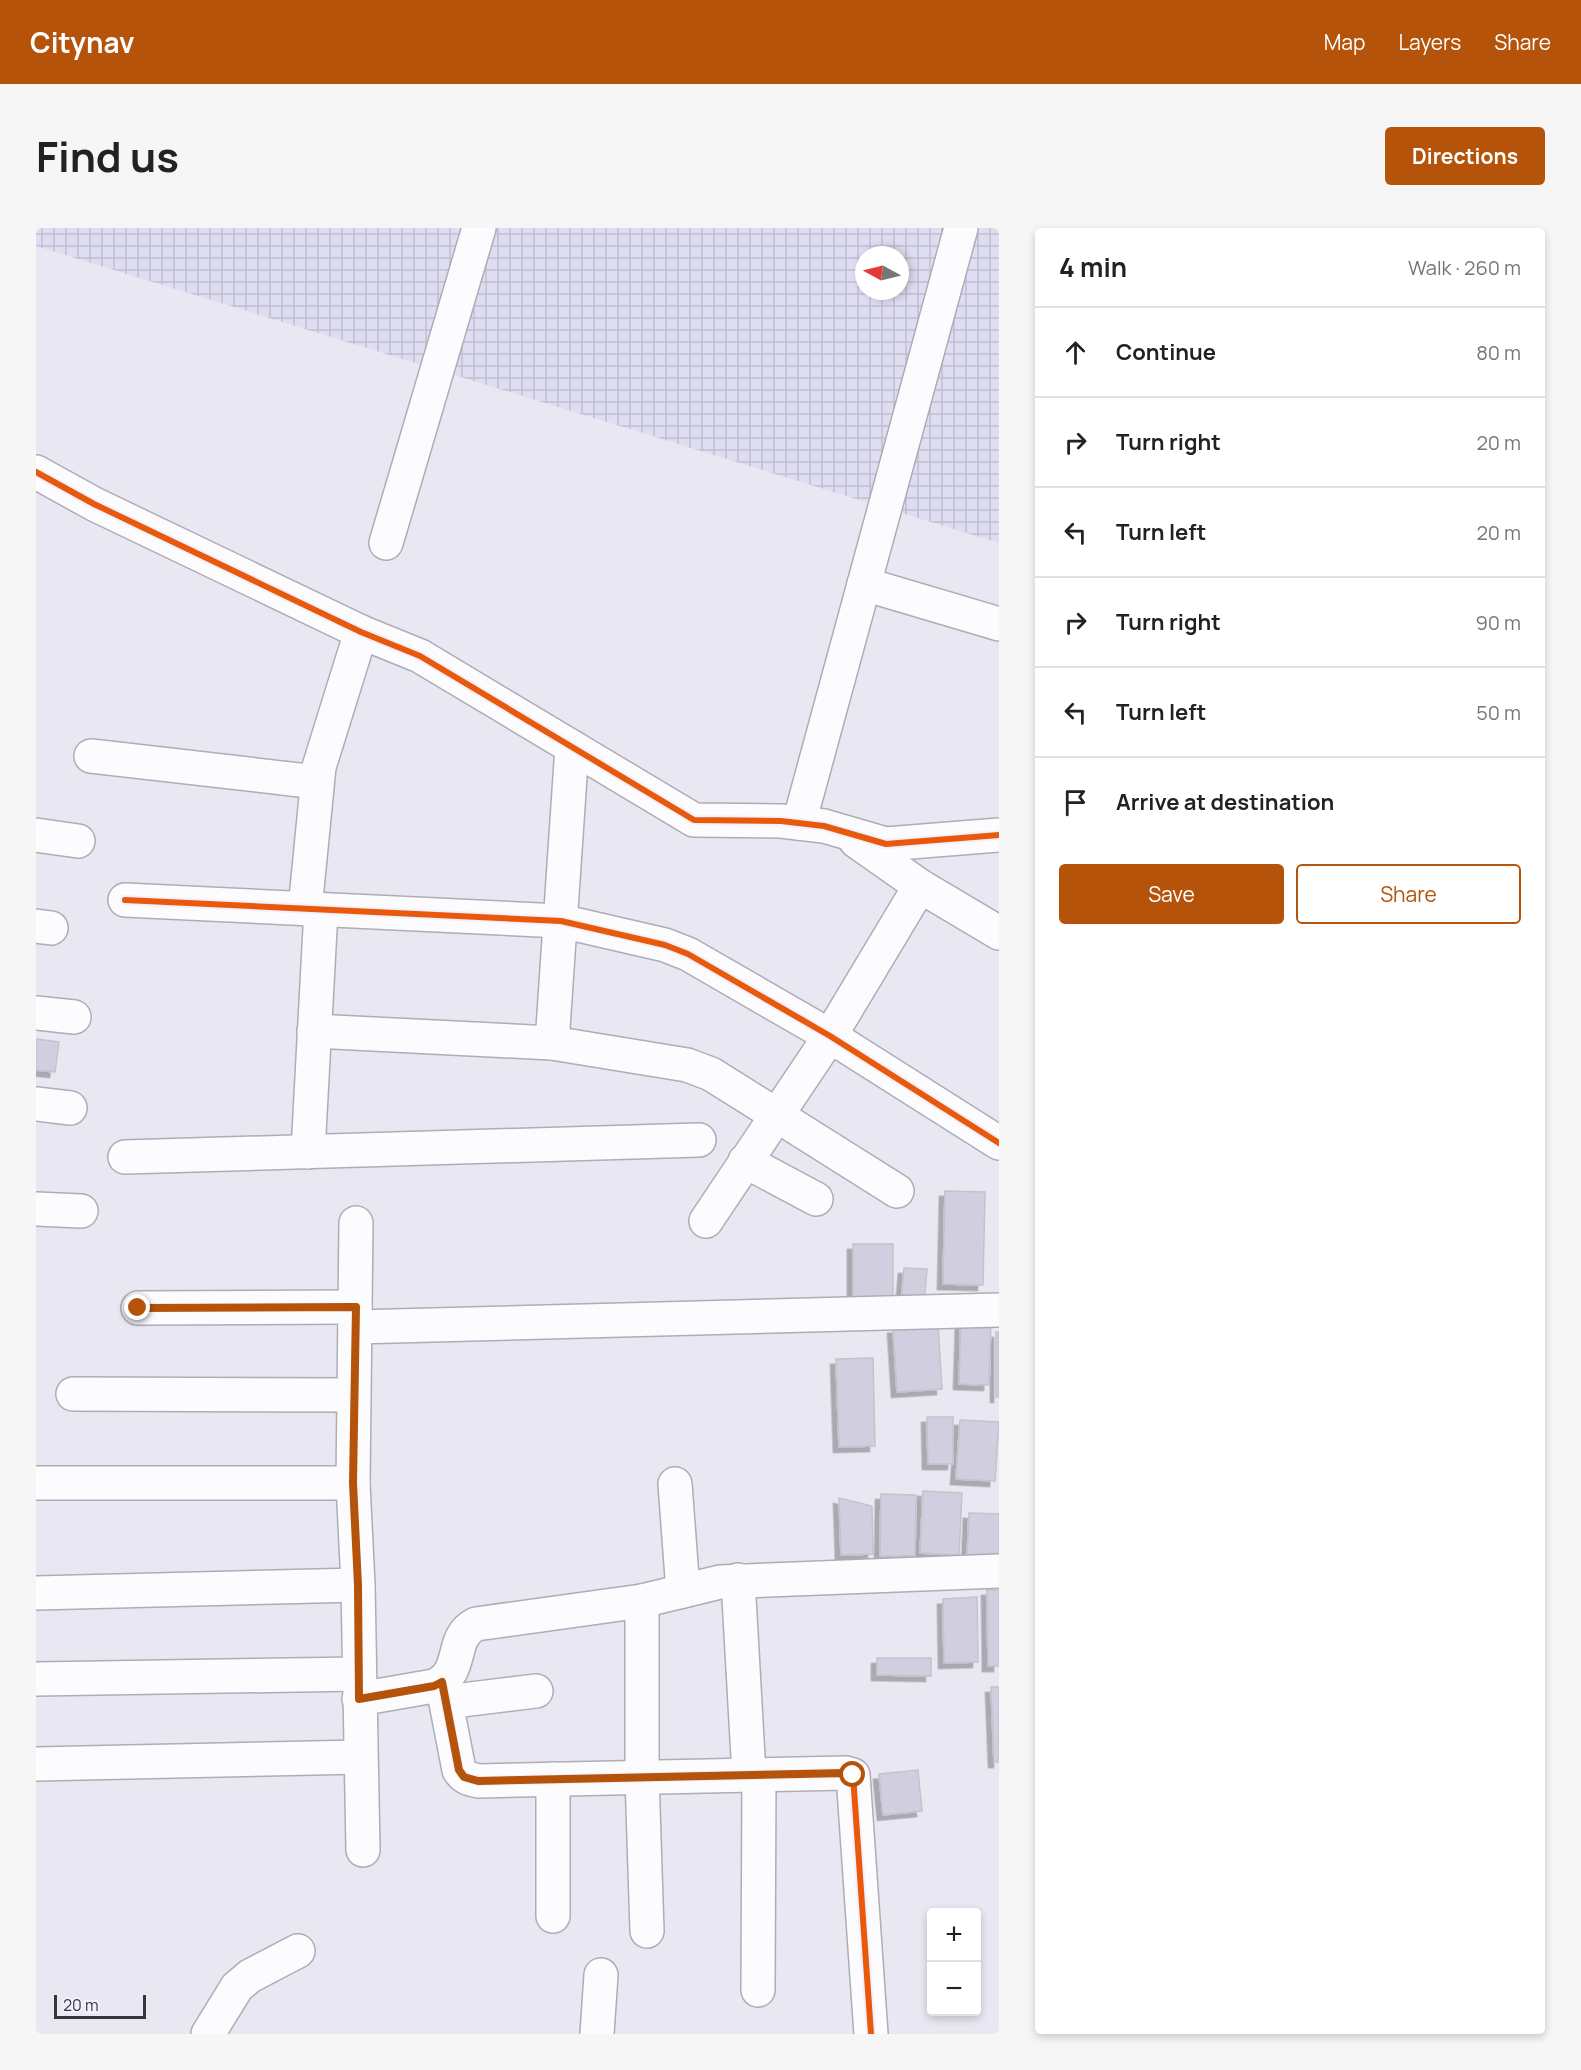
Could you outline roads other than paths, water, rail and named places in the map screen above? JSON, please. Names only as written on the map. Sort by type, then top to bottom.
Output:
[{"type":"street","points":[[386,543],[479,228]]},
{"type":"street","points":[[799,823],[961,228]]},
{"type":"street","points":[[36,472],[94,504],[361,632],[420,656],[694,820],[781,821],[824,826],[886,844],[999,835]]},
{"type":"street","points":[[864,584],[999,624]]},
{"type":"street","points":[[308,1152],[314,1031],[313,909],[317,782],[324,750],[361,632]]},
{"type":"street","points":[[552,1043],[572,747]]},
{"type":"street","points":[[91,756],[317,782]]},
{"type":"street","points":[[843,832],[920,886],[999,933]]},
{"type":"street","points":[[36,835],[78,841]]},
{"type":"street","points":[[706,1221],[830,1036],[920,886]]},
{"type":"street","points":[[125,900],[561,921],[665,945],[688,954],[830,1036],[999,1143]]},
{"type":"street","points":[[36,1013],[74,1017]]},
{"type":"street","points":[[314,1031],[552,1043],[687,1065],[711,1074],[897,1191]]},
{"type":"street","points":[[36,1104],[70,1108]]},
{"type":"street","points":[[125,1157],[699,1140]]},
{"type":"street","points":[[745,1161],[816,1199]]},
{"type":"street","points":[[36,1209],[81,1211]]},
{"type":"street","points":[[356,1223],[353,1483],[358,1585],[363,1850]]},
{"type":"street","points":[[138,1308],[355,1317],[999,1310]]},
{"type":"street","points":[[73,1394],[353,1395]]},
{"type":"street","points":[[36,1483],[353,1483]]},
{"type":"street","points":[[675,1484],[683,1591]]},
{"type":"street","points":[[871,2034],[853,1775],[846,1773],[642,1776],[478,1781],[464,1777],[459,1770],[444,1692],[463,1634],[476,1624],[642,1601],[720,1582],[738,1580],[999,1571]]},
{"type":"street","points":[[738,1580],[754,1775],[758,1990]]},
{"type":"street","points":[[36,1593],[358,1585]]},
{"type":"street","points":[[642,1601],[642,1776],[646,1931]]},
{"type":"street","points":[[36,1679],[359,1687],[434,1686],[444,1692],[536,1691]]},
{"type":"street","points":[[36,1764],[360,1756]]},
{"type":"street","points":[[553,1779],[553,1916]]},
{"type":"street","points":[[208,2034],[237,1987],[250,1976],[297,1951]]},
{"type":"street","points":[[597,2034],[601,1976]]}]
